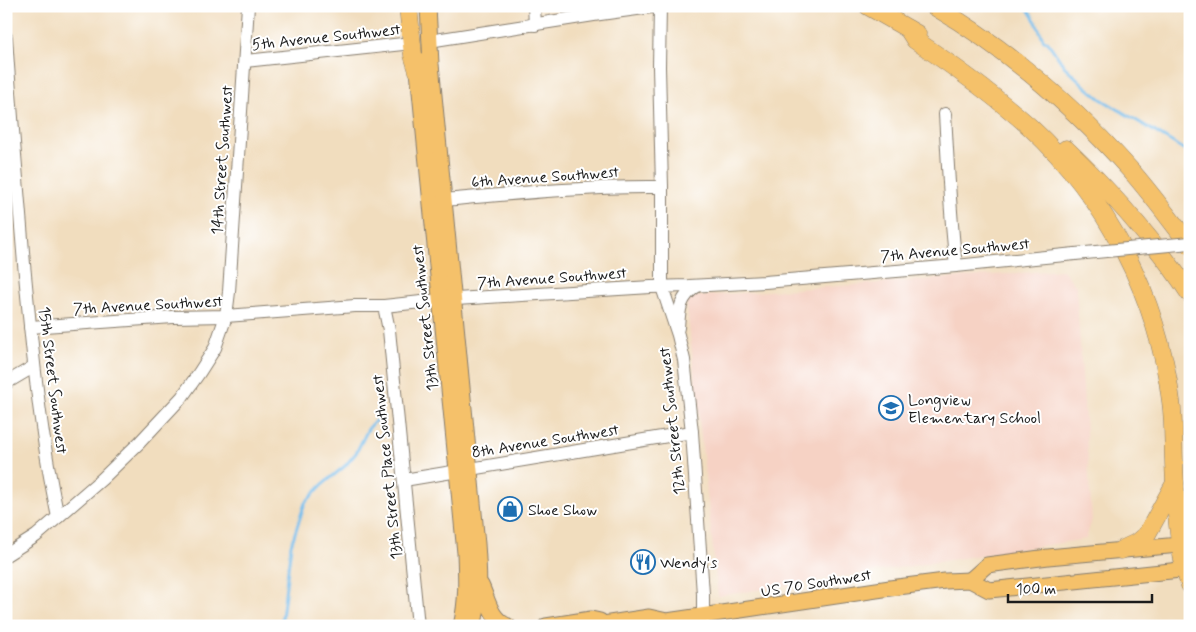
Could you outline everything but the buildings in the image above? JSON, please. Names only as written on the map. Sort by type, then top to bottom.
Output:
[{"type":"highway","points":[[408,6],[413,55],[418,71]]},
{"type":"highway","points":[[868,6],[940,47],[1052,136],[1132,219],[1190,294]]},
{"type":"highway","points":[[934,6],[972,30],[1031,74],[1056,96],[1133,173],[1190,244]]},
{"type":"highway","points":[[908,28],[915,40],[991,94],[1042,139],[1062,160],[1085,190],[1126,253],[1150,309],[1165,363],[1172,403],[1178,524],[1185,544],[1188,574]]},
{"type":"highway","points":[[1133,173],[1161,198],[1190,230]]},
{"type":"highway","points":[[1121,550],[1136,543],[1147,534],[1175,482]]},
{"type":"main road","name":"13th Street Southwest","points":[[416,6],[420,57],[418,71],[437,201],[463,470],[466,578],[464,612],[460,626]]},
{"type":"main road","name":"13th Street Southwest","points":[[428,6],[437,201]]},
{"type":"main road","name":"13th Street Southwest","points":[[463,470],[477,544],[480,583],[473,626]]},
{"type":"main road","points":[[970,580],[987,565],[1038,558],[1185,544]]},
{"type":"main road","name":"US 70 Southwest","points":[[590,626],[648,617],[664,623],[703,621],[890,588],[945,582],[970,580],[989,590],[1188,574]]},
{"type":"main road","points":[[480,583],[491,610],[497,618],[508,626]]},
{"type":"main road","points":[[546,626],[591,619],[607,623]]},
{"type":"street","name":"14th Street Southwest","points":[[6,555],[36,536],[102,479],[139,443],[182,397],[215,348],[226,316],[229,292],[248,6]]},
{"type":"street","points":[[534,6],[536,25]]},
{"type":"street","points":[[429,41],[660,6]]},
{"type":"street","name":"12th Street Southwest","points":[[660,6],[662,287],[684,360],[692,432],[703,621]]},
{"type":"street","name":"15th Street Southwest","points":[[6,37],[12,184],[34,367],[52,491],[58,517]]},
{"type":"street","name":"5th Avenue Southwest","points":[[244,61],[412,43]]},
{"type":"street","points":[[946,114],[949,195],[956,266]]},
{"type":"street","name":"6th Avenue Southwest","points":[[437,201],[586,188],[662,186]]},
{"type":"street","name":"7th Avenue Southwest","points":[[30,327],[163,318],[226,316],[355,306],[384,306],[447,300],[651,287],[764,282],[1190,244]]},
{"type":"street","points":[[678,335],[680,306],[687,294],[697,286]]},
{"type":"street","name":"13th Street Place Southwest","points":[[384,306],[389,330],[418,626]]},
{"type":"street","points":[[6,383],[34,367]]},
{"type":"street","name":"8th Avenue Southwest","points":[[404,480],[692,432]]},
{"type":"shaded area","name":"Longview Elementary School","points":[[1063,270],[1076,286],[1092,519],[1086,539],[718,596],[686,297]]},
{"type":"waterway","points":[[1026,6],[1036,22],[1044,41],[1047,41],[1064,66],[1086,87],[1101,99],[1190,153]]},
{"type":"waterway","points":[[281,626],[291,545],[305,503],[322,485],[345,466],[356,453],[368,429],[377,419]]},
{"type":"place","name":"Longview Elementary School","points":[[891,408]]},
{"type":"place","name":"Shoe Show","points":[[510,509]]},
{"type":"place","name":"Wendy's","points":[[643,562]]}]
